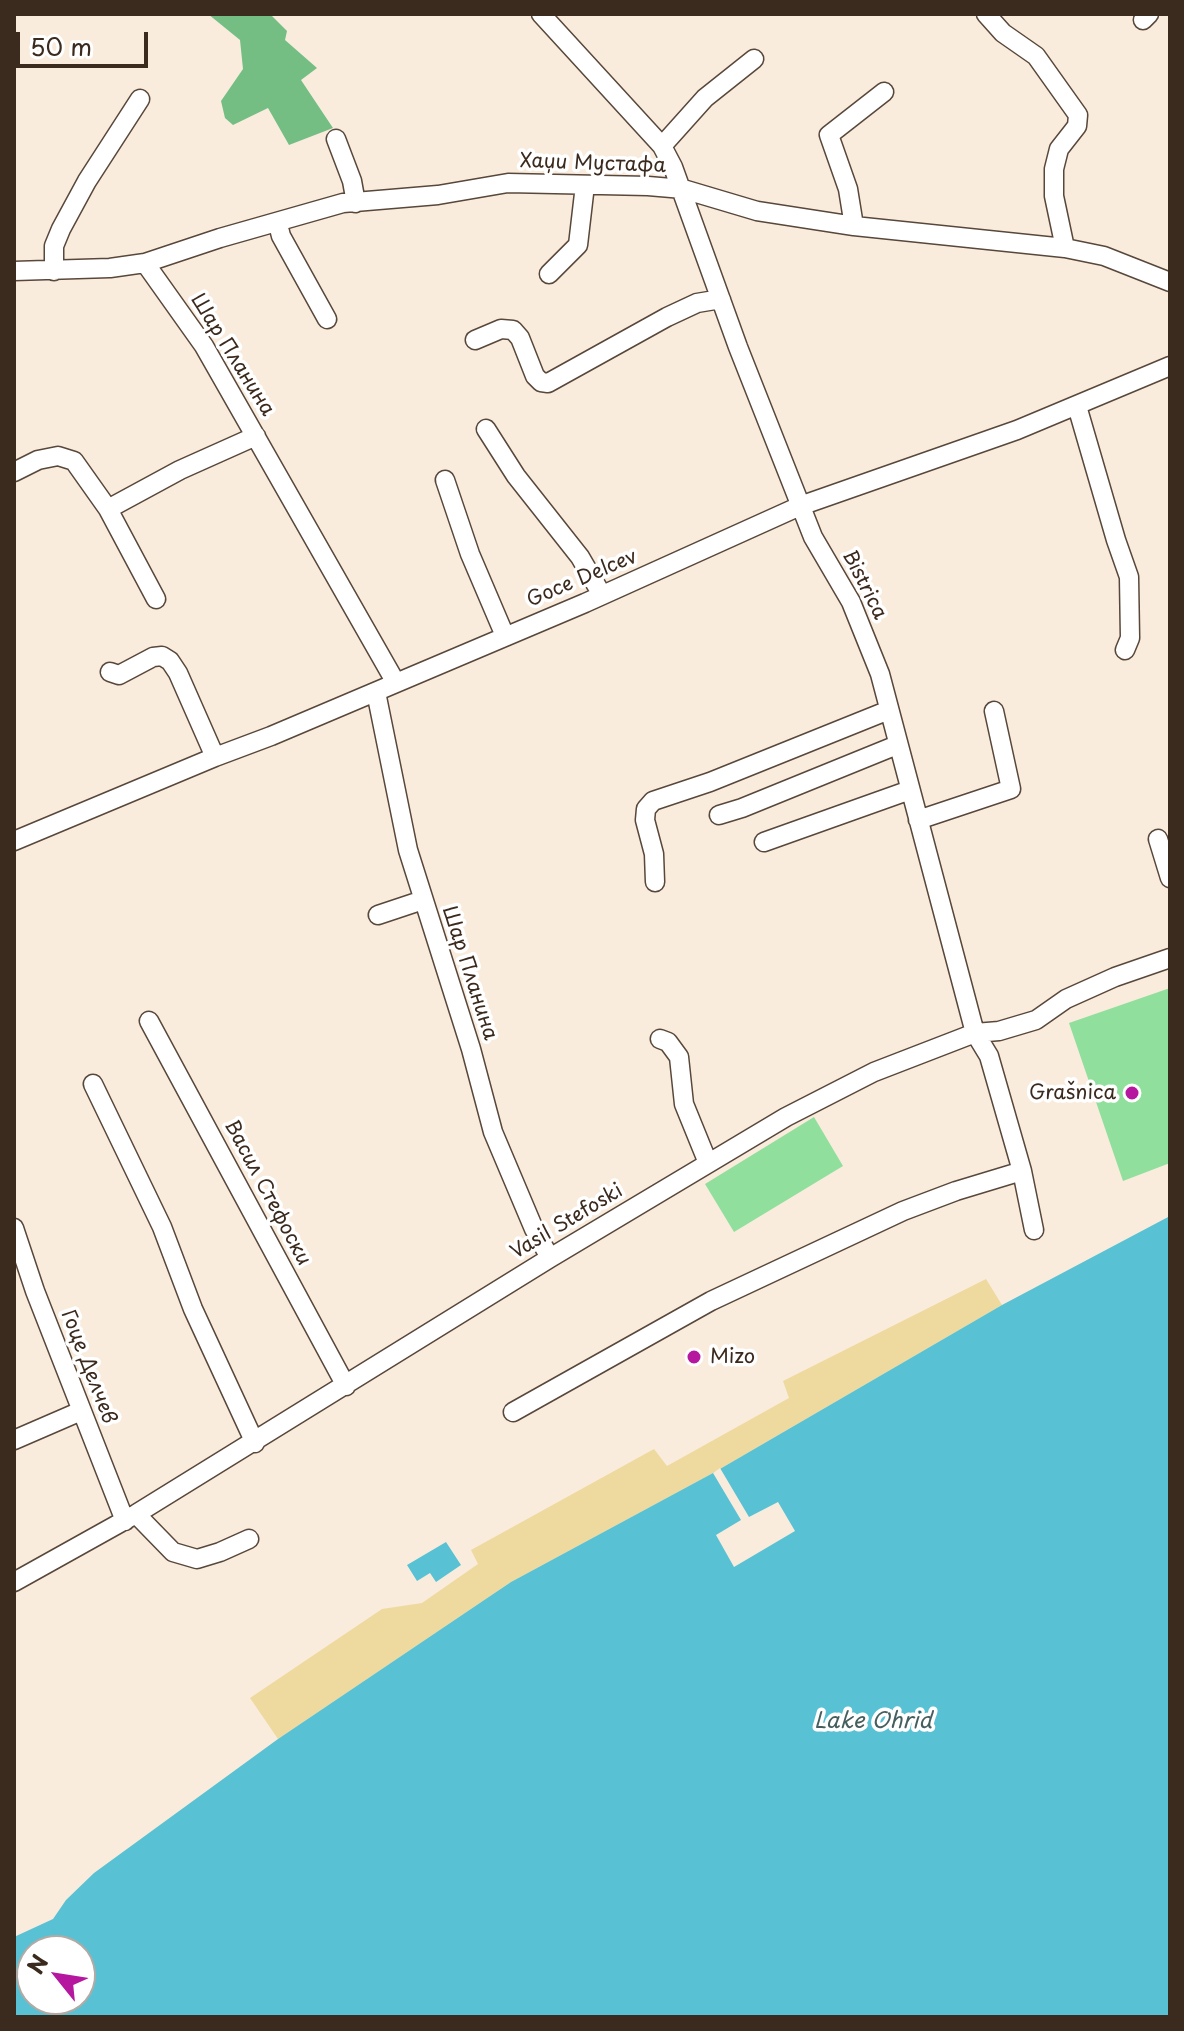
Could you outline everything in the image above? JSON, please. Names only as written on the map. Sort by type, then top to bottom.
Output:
[{"type":"street","name":"Bistrica","points":[[541,14],[662,146],[683,189],[721,299],[800,506],[813,537],[851,602],[880,674],[975,1033],[989,1056],[1022,1171],[1034,1230]]},
{"type":"street","points":[[986,14],[1003,33],[1036,56],[1078,115],[1077,126],[1059,149],[1054,169],[1054,196],[1065,248]]},
{"type":"street","points":[[662,146],[705,98],[754,59]]},
{"type":"street","points":[[854,226],[848,189],[829,135],[884,92]]},
{"type":"street","points":[[54,271],[54,246],[61,229],[87,181],[140,99]]},
{"type":"street","points":[[336,139],[352,181],[356,203]]},
{"type":"street","name":"Хаџи Мустафа","points":[[14,271],[54,271],[145,263],[343,203],[438,195],[508,183],[683,189],[757,211],[854,226],[1065,248],[1104,256],[1170,282]]},
{"type":"street","points":[[549,274],[578,245],[585,185]]},
{"type":"street","points":[[278,224],[281,236],[327,319]]},
{"type":"street","name":"Шар Планина","points":[[145,263],[204,346],[396,683]]},
{"type":"street","points":[[475,340],[501,329],[513,330],[520,338],[535,376],[541,382],[548,383],[667,317],[697,303],[721,299]]},
{"type":"street","name":"Goce Delcev","points":[[14,841],[376,692],[800,506],[1017,430],[1170,366]]},
{"type":"street","points":[[1077,406],[1129,577],[1130,638],[1125,650]]},
{"type":"street","points":[[486,429],[516,476],[580,557],[602,595]]},
{"type":"street","points":[[108,509],[180,470],[256,436]]},
{"type":"street","points":[[14,472],[38,460],[58,456],[74,461],[108,509],[156,599]]},
{"type":"street","points":[[445,480],[470,554],[505,636]]},
{"type":"street","points":[[110,672],[119,675],[153,657],[162,656],[170,661],[215,757]]},
{"type":"street","name":"Шар Планина","points":[[376,692],[408,850],[471,1049],[493,1132],[534,1229],[550,1258]]},
{"type":"street","points":[[655,882],[654,854],[645,820],[646,809],[653,801],[710,782],[889,710]]},
{"type":"street","points":[[918,820],[1011,789],[994,711]]},
{"type":"street","points":[[719,815],[897,745]]},
{"type":"street","points":[[764,842],[910,790]]},
{"type":"street","points":[[1158,839],[1170,878]]},
{"type":"street","points":[[378,915],[423,900]]},
{"type":"street","name":"Vasil Stefoski","points":[[14,1582],[131,1518],[550,1258],[786,1117],[874,1072],[975,1033],[999,1031],[1036,1020],[1066,999],[1115,977],[1170,958]]},
{"type":"street","name":"Васил Стефоски","points":[[149,1021],[346,1386]]},
{"type":"street","points":[[660,1039],[668,1042],[679,1057],[684,1104],[708,1163]]},
{"type":"street","points":[[93,1084],[162,1227],[193,1309],[255,1443]]},
{"type":"street","points":[[513,1412],[711,1301],[903,1211],[1022,1171]]},
{"type":"street","name":"Гоце Делчев","points":[[14,1228],[81,1411],[131,1518]]},
{"type":"street","points":[[14,1440],[81,1411]]},
{"type":"street","points":[[131,1518],[173,1552],[197,1559],[249,1539]]},
{"type":"green space","points":[[208,14],[270,14],[287,31],[285,40],[317,68],[301,80],[333,128],[289,145],[268,108],[233,125],[225,118],[221,101],[243,69],[240,40]]},
{"type":"green space","name":"Grašnica","points":[[1170,988],[1170,1163],[1123,1181],[1069,1023]]},
{"type":"green space","points":[[814,1117],[843,1166],[734,1232],[705,1184]]},
{"type":"sand","points":[[986,1279],[1002,1305],[713,1473],[511,1582],[278,1739],[250,1698],[382,1609],[422,1603],[478,1564],[471,1550],[654,1449],[667,1466],[789,1398],[783,1381]]},
{"type":"water","name":"Lake Ohrid","points":[[1170,1216],[1170,2017],[14,2017],[16,1936],[16,2015],[96,2015],[96,1935],[18,1935],[53,1919],[66,1900],[94,1873],[278,1739],[511,1582],[713,1473],[1002,1305]]},
{"type":"water","points":[[446,1542],[461,1565],[436,1582],[430,1573],[417,1581],[407,1565]]},
{"type":"pier","points":[[720,1468],[749,1517],[778,1502],[795,1531],[734,1567],[716,1535],[741,1520],[713,1473]]},
{"type":"place","name":"Grašnica","points":[[1132,1093]]},
{"type":"place","name":"Mizo","points":[[694,1357]]}]
